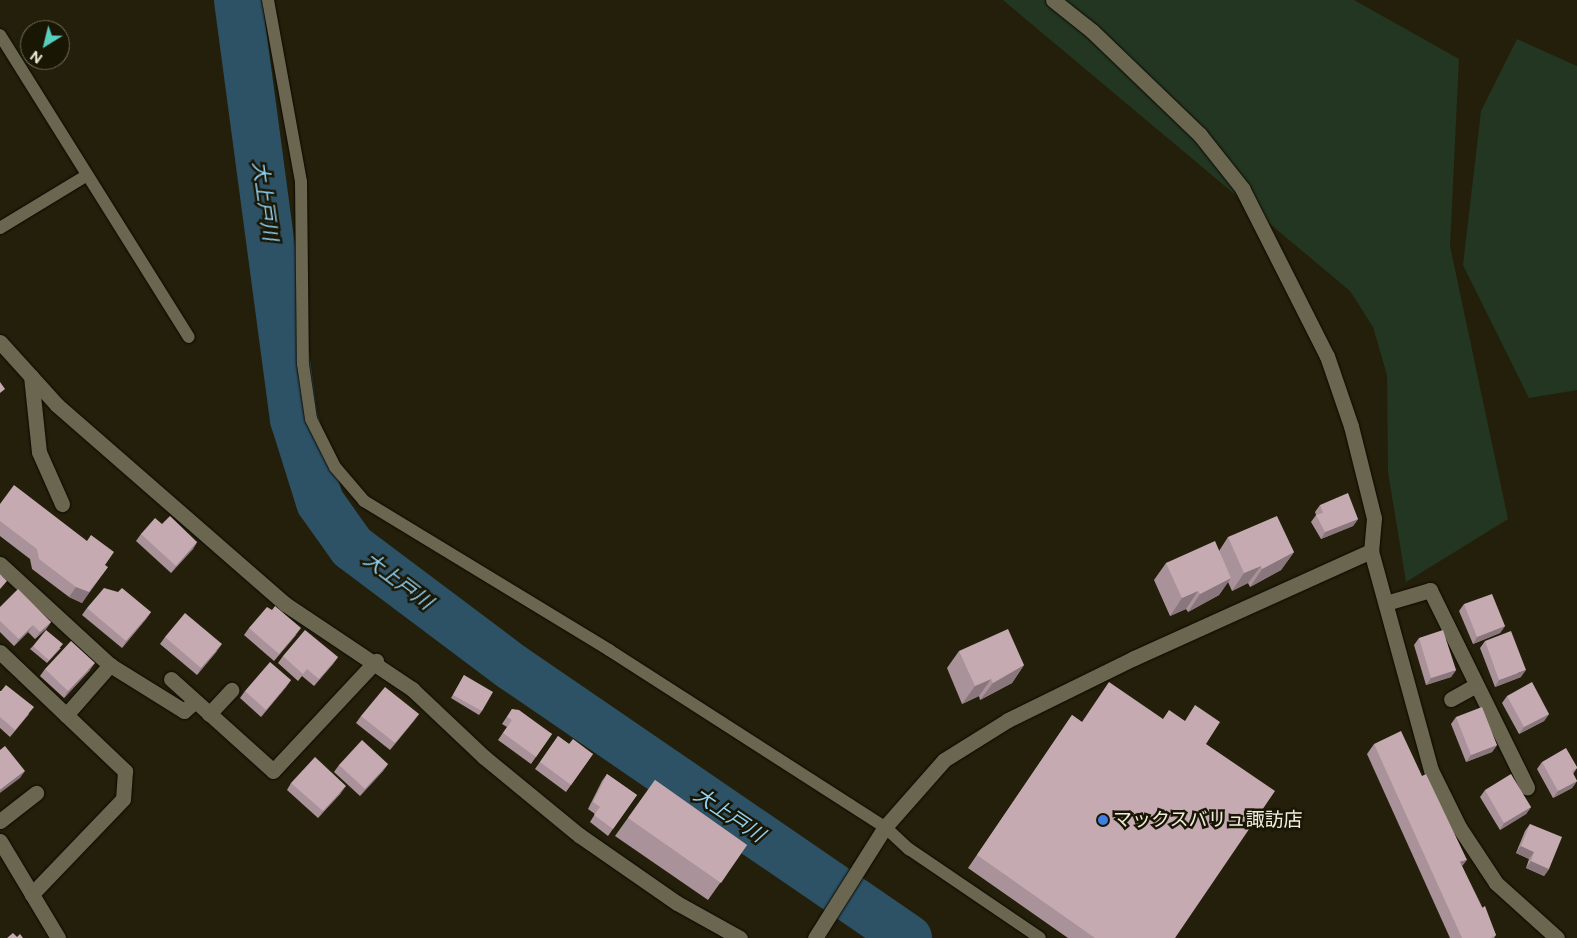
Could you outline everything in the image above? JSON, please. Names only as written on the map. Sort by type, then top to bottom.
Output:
[{"type":"street","points":[[1053,0],[1092,31],[1200,135],[1242,188],[1327,356],[1351,426],[1374,518],[1371,551],[1431,770],[1459,827],[1496,883],[1557,938]]},
{"type":"street","points":[[0,342],[57,405],[284,604],[376,661],[579,835],[676,904],[740,938]]},
{"type":"street","points":[[30,376],[40,452],[62,504]]},
{"type":"street","points":[[815,938],[885,827],[944,760],[1008,720],[1371,551]]},
{"type":"street","points":[[0,564],[110,664],[184,711],[195,701]]},
{"type":"street","points":[[1386,603],[1430,590],[1474,686],[1527,787]]},
{"type":"street","points":[[0,652],[125,771],[123,799],[32,894]]},
{"type":"street","points":[[170,679],[273,771],[376,661]]},
{"type":"street","points":[[66,714],[110,664]]},
{"type":"street","points":[[1451,698],[1474,686]]},
{"type":"street","points":[[209,714],[231,690]]},
{"type":"street","points":[[0,822],[36,793]]},
{"type":"street","points":[[0,841],[58,938]]},
{"type":"lane","points":[[268,0],[301,182],[303,364],[311,419],[335,467],[364,501],[609,650],[885,827],[909,849],[1040,938]]},
{"type":"lane","points":[[0,35],[189,337]]},
{"type":"lane","points":[[0,228],[87,175]]},
{"type":"green space","points":[[1003,0],[1354,0],[1459,59],[1450,246],[1508,519],[1406,582],[1388,472],[1387,375],[1373,327],[1350,291]]},
{"type":"green space","points":[[1517,39],[1577,66],[1577,390],[1529,398],[1463,265],[1481,111]]},
{"type":"building","points":[[0,382],[5,389],[0,393]]},
{"type":"building","points":[[14,485],[87,541],[91,535],[114,552],[105,565],[108,567],[89,592],[76,587],[39,559],[37,549],[0,521],[0,504]]},
{"type":"building","points":[[1348,493],[1358,519],[1325,532],[1316,515],[1323,513],[1320,505]]},
{"type":"building","points":[[170,516],[197,542],[176,566],[141,534],[155,518],[162,524]]},
{"type":"building","points":[[1277,516],[1294,552],[1262,569],[1261,566],[1244,573],[1228,537]]},
{"type":"building","points":[[1215,541],[1231,578],[1200,594],[1198,591],[1182,598],[1166,563]]},
{"type":"building","points":[[0,574],[7,581],[0,589]]},
{"type":"building","points":[[104,588],[118,592],[122,588],[151,612],[126,641],[87,608]]},
{"type":"building","points":[[18,589],[51,622],[40,632],[33,625],[19,639],[0,621],[0,607]]},
{"type":"building","points":[[1492,594],[1505,626],[1477,637],[1464,604]]},
{"type":"building","points":[[275,606],[301,628],[279,654],[249,628],[267,607],[272,610]]},
{"type":"building","points":[[185,613],[222,644],[201,668],[165,637]]},
{"type":"building","points":[[1008,629],[1024,665],[993,683],[991,679],[975,686],[959,651]]},
{"type":"building","points":[[46,630],[63,644],[49,660],[33,646]]},
{"type":"building","points":[[305,630],[338,657],[319,679],[307,669],[303,674],[283,656]]},
{"type":"building","points":[[1443,630],[1456,670],[1431,678],[1419,638]]},
{"type":"building","points":[[1511,631],[1526,670],[1499,680],[1485,641]]},
{"type":"building","points":[[71,641],[95,663],[68,691],[45,669]]},
{"type":"building","points":[[270,662],[291,680],[266,710],[245,691]]},
{"type":"building","points":[[464,675],[493,692],[482,711],[453,695]]},
{"type":"building","points":[[1109,682],[1163,719],[1169,710],[1185,721],[1195,705],[1220,722],[1206,744],[1275,791],[1175,938],[1095,938],[977,855],[1072,715],[1082,722]]},
{"type":"building","points":[[1532,682],[1549,714],[1524,727],[1507,696]]},
{"type":"building","points":[[6,685],[34,707],[15,730],[0,717],[0,691]]},
{"type":"building","points":[[385,687],[419,714],[395,743],[361,716]]},
{"type":"building","points":[[1482,707],[1497,745],[1471,755],[1456,717]]},
{"type":"building","points":[[512,709],[519,710],[552,734],[536,757],[503,733],[512,720],[507,717]]},
{"type":"building","points":[[1401,731],[1422,776],[1426,774],[1467,860],[1460,862],[1482,908],[1485,906],[1496,935],[1490,938],[1462,938],[1374,744]]},
{"type":"building","points":[[558,736],[569,744],[573,739],[593,754],[571,785],[540,762]]},
{"type":"building","points":[[362,740],[388,764],[365,789],[339,765]]},
{"type":"building","points":[[5,746],[25,771],[0,790],[0,750]]},
{"type":"building","points":[[1566,748],[1577,767],[1572,771],[1577,781],[1558,791],[1542,762]]},
{"type":"building","points":[[315,757],[346,786],[323,811],[291,783]]},
{"type":"building","points":[[607,774],[637,795],[613,829],[594,815],[600,807],[593,802]]},
{"type":"building","points":[[1511,774],[1531,807],[1504,823],[1485,790]]},
{"type":"building","points":[[655,780],[747,845],[721,883],[628,818]]},
{"type":"building","points":[[1530,824],[1562,837],[1549,869],[1531,861],[1534,852],[1521,846]]},
{"type":"building","points":[[13,933],[17,937],[20,934],[23,938],[7,938]]},
{"type":"waterway","name":"大上戸川","points":[[238,0],[294,419],[320,502],[352,547],[512,667],[908,938]]},
{"type":"place","name":"マックスバリュ諏訪店","points":[[1103,820]]}]
